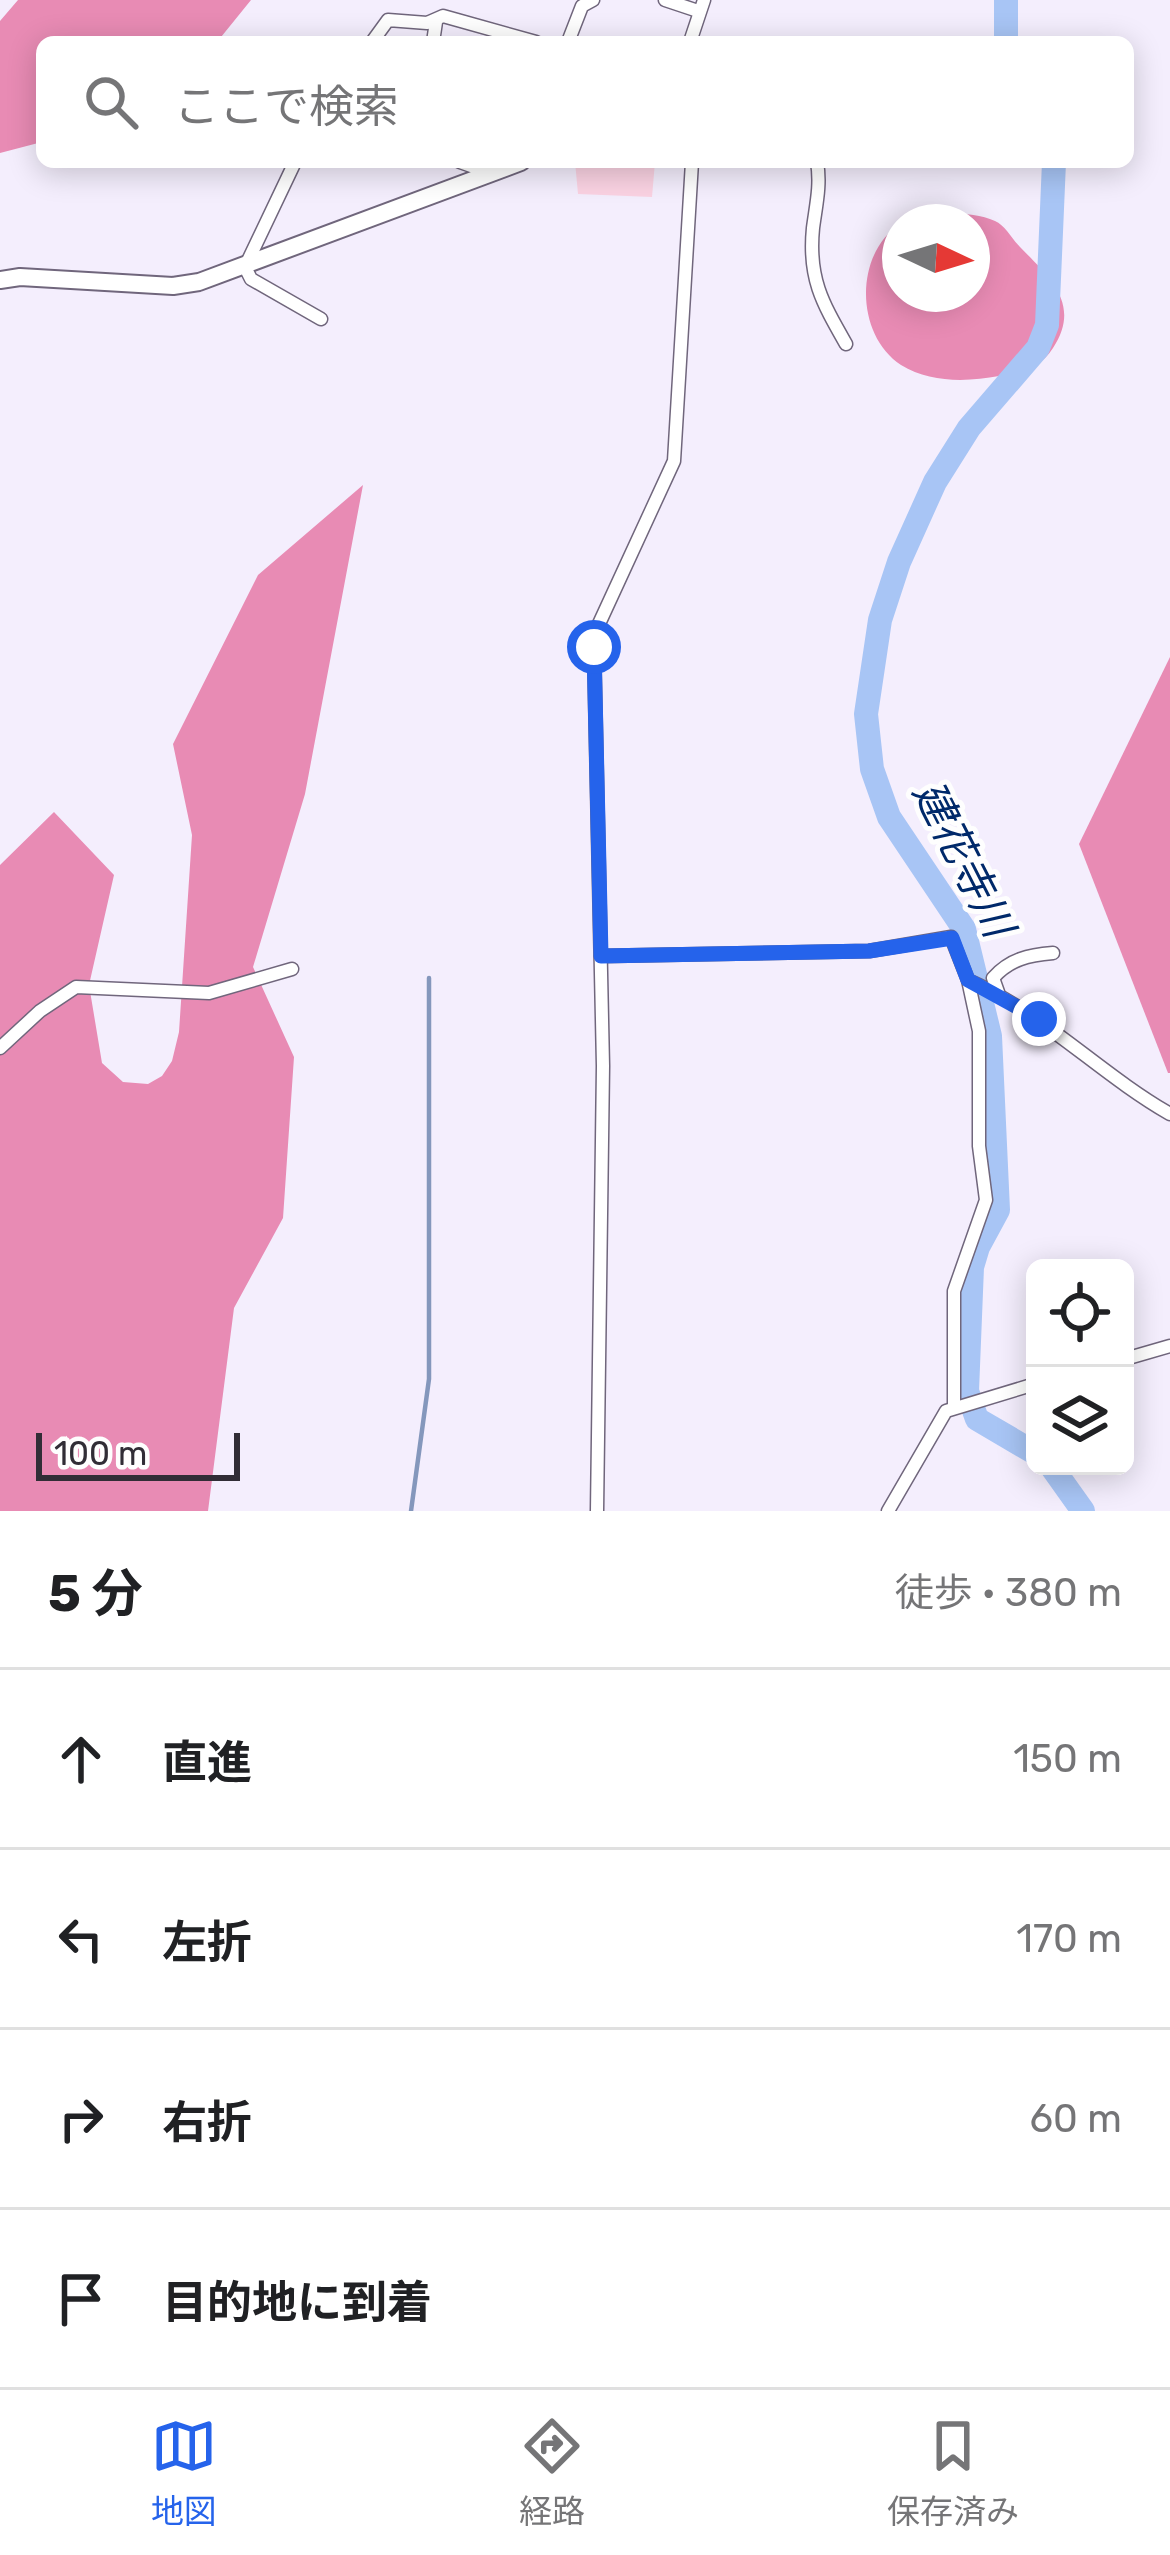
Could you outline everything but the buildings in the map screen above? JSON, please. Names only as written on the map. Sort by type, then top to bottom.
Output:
[{"type":"street","points":[[570,36],[582,6],[592,0]]},
{"type":"street","points":[[665,0],[701,5],[692,36]]},
{"type":"street","points":[[434,36],[436,22],[443,16],[515,36]]},
{"type":"street","points":[[376,36],[388,20],[436,22]]},
{"type":"street","points":[[292,168],[245,267],[250,279],[321,319]]},
{"type":"street","points":[[477,168],[485,176]]},
{"type":"street","points":[[0,280],[20,277],[173,286],[245,267],[503,168]]},
{"type":"street","points":[[597,1511],[603,1250],[594,647],[598,626],[674,461],[692,168]]},
{"type":"street","points":[[818,168],[814,276],[817,292],[845,344]]},
{"type":"street","points":[[601,956],[869,951],[952,938],[971,981],[979,1031],[979,1146],[986,1200],[954,1291],[956,1406]]},
{"type":"street","points":[[995,992],[993,979],[1001,969],[1026,955],[1053,953]]},
{"type":"street","points":[[0,1048],[40,1011],[76,988],[209,993],[292,969]]},
{"type":"street","points":[[971,981],[1039,1019],[1124,1088],[1170,1114]]},
{"type":"street","points":[[1134,1356],[1170,1346]]},
{"type":"street","points":[[888,1511],[938,1418],[956,1406],[1026,1386]]},
{"type":"shaded area","points":[[18,0],[251,0],[222,36],[36,36],[36,144],[0,153],[0,21]]},
{"type":"shaded area","points":[[576,168],[654,168],[652,197],[578,194]]},
{"type":"shaded area","points":[[990,220],[999,223],[1058,292],[1064,318],[1061,332],[1048,355],[1022,370],[962,380],[912,371],[886,352],[868,315],[866,294],[874,254],[882,242],[882,312],[990,312]]},
{"type":"shaded area","points":[[363,485],[305,794],[253,967],[294,1057],[283,1218],[234,1308],[208,1511],[0,1511],[0,865],[54,812],[114,875],[89,985],[102,1063],[123,1082],[148,1084],[162,1076],[172,1061],[179,1032],[192,835],[173,744],[258,575]]},
{"type":"shaded area","points":[[1170,657],[1170,1073],[1168,1073],[1079,844]]},
{"type":"waterway","name":"建花寺川","points":[[1006,0],[1006,36]]},
{"type":"waterway","name":"建花寺川","points":[[1026,1448],[977,1419],[967,1391],[972,1267],[998,1210],[990,1036],[964,929],[889,817],[872,769],[866,714],[880,620],[899,562],[935,482],[969,428],[1038,348],[1047,325],[1054,168]]},
{"type":"waterway","points":[[411,1511],[429,1379],[429,978]]},
{"type":"waterway","name":"建花寺川","points":[[1057,1475],[1083,1511]]},
{"type":"route","points":[[594,647],[601,956],[869,951],[952,938],[968,980],[1039,1019]]}]
